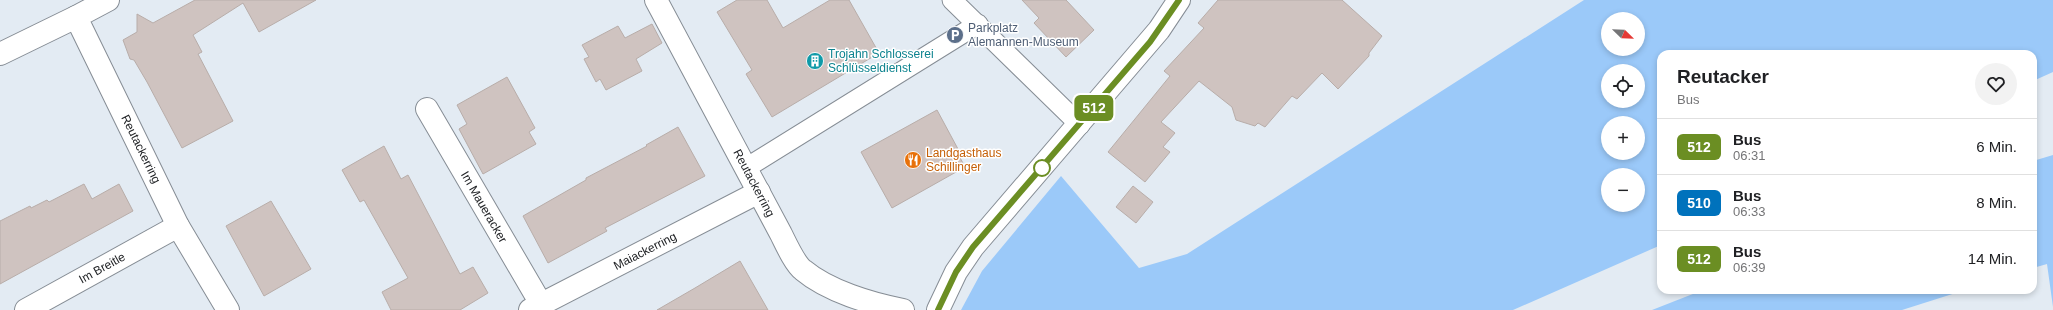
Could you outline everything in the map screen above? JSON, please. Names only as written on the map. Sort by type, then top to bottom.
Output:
[{"type":"street","points":[[0,54],[108,0]]},
{"type":"street","name":"Reutackerring","points":[[656,0],[781,234],[802,270],[838,291],[887,307],[902,310]]},
{"type":"street","points":[[938,310],[956,272],[973,247],[1080,125],[1159,30],[1179,0]]},
{"type":"street","name":"Reutackerring","points":[[76,17],[178,226],[228,310]]},
{"type":"street","name":"Im Maueracker","points":[[427,110],[535,307]]},
{"type":"street","name":"Maiackerring","points":[[535,307],[759,192]]},
{"type":"street","name":"Im Breitle","points":[[26,310],[178,226]]},
{"type":"lane","points":[[952,0],[1080,125]]},
{"type":"lane","points":[[746,168],[978,24]]},
{"type":"shaded area","points":[[1584,0],[2053,0],[2053,72],[2037,79],[2037,50],[1657,50],[1657,247],[1513,310],[961,310],[982,271],[1061,176],[1139,268],[1187,254]]},
{"type":"shaded area","points":[[2053,155],[2053,307],[2047,264],[2037,267],[2037,160]]},
{"type":"shaded area","points":[[1693,294],[1952,294],[1902,310],[1652,310]]},
{"type":"building","points":[[195,0],[316,0],[259,32],[243,3],[193,35],[202,52],[198,54],[233,121],[182,148],[147,82],[134,60],[130,59],[123,40],[137,32],[137,14],[153,23]]},
{"type":"building","points":[[737,0],[767,0],[783,28],[830,0],[849,0],[879,53],[772,117],[746,74],[752,70],[717,12]]},
{"type":"building","points":[[1022,0],[1066,0],[1094,30],[1066,57],[1034,23],[1039,18]]},
{"type":"building","points":[[1218,0],[1342,0],[1382,36],[1369,53],[1369,56],[1338,89],[1322,73],[1297,99],[1292,96],[1265,127],[1258,123],[1255,126],[1236,120],[1232,107],[1199,81],[1161,122],[1175,133],[1163,147],[1170,152],[1145,182],[1108,152],[1170,76],[1164,71],[1204,28],[1198,23]]},
{"type":"building","points":[[652,24],[662,43],[636,59],[642,71],[606,90],[600,79],[596,82],[584,59],[589,57],[582,45],[618,26],[625,38]]},
{"type":"building","points":[[507,77],[535,128],[529,132],[536,144],[483,174],[459,129],[467,124],[457,105]]},
{"type":"building","name":"Landgasthaus Schillinger","points":[[937,110],[958,149],[956,150],[965,167],[892,208],[861,152]]},
{"type":"building","points":[[678,127],[705,176],[605,228],[607,231],[548,263],[523,216],[586,180],[586,178],[647,146],[646,145]]},
{"type":"building","points":[[384,146],[401,179],[408,175],[460,274],[473,267],[488,293],[460,310],[391,310],[382,292],[408,278],[364,200],[360,202],[342,170]]},
{"type":"building","points":[[84,184],[92,199],[119,184],[133,211],[0,284],[0,221],[30,206],[31,208],[47,200],[49,202]]},
{"type":"building","points":[[1133,186],[1153,202],[1136,223],[1116,207]]},
{"type":"building","points":[[271,201],[311,269],[264,296],[226,226]]},
{"type":"building","points":[[740,261],[768,310],[657,310],[695,288]]},
{"type":"bus line","name":"512","points":[[938,310],[956,272],[973,247],[1080,125],[1150,42],[1179,0]]},
{"type":"place","name":"Parkplatz Alemannen-Museum","points":[[955,35]]},
{"type":"place","name":"Trojahn Schlosserei Schlüsseldienst","points":[[815,61]]},
{"type":"place","name":"Landgasthaus Schillinger","points":[[913,160]]}]
